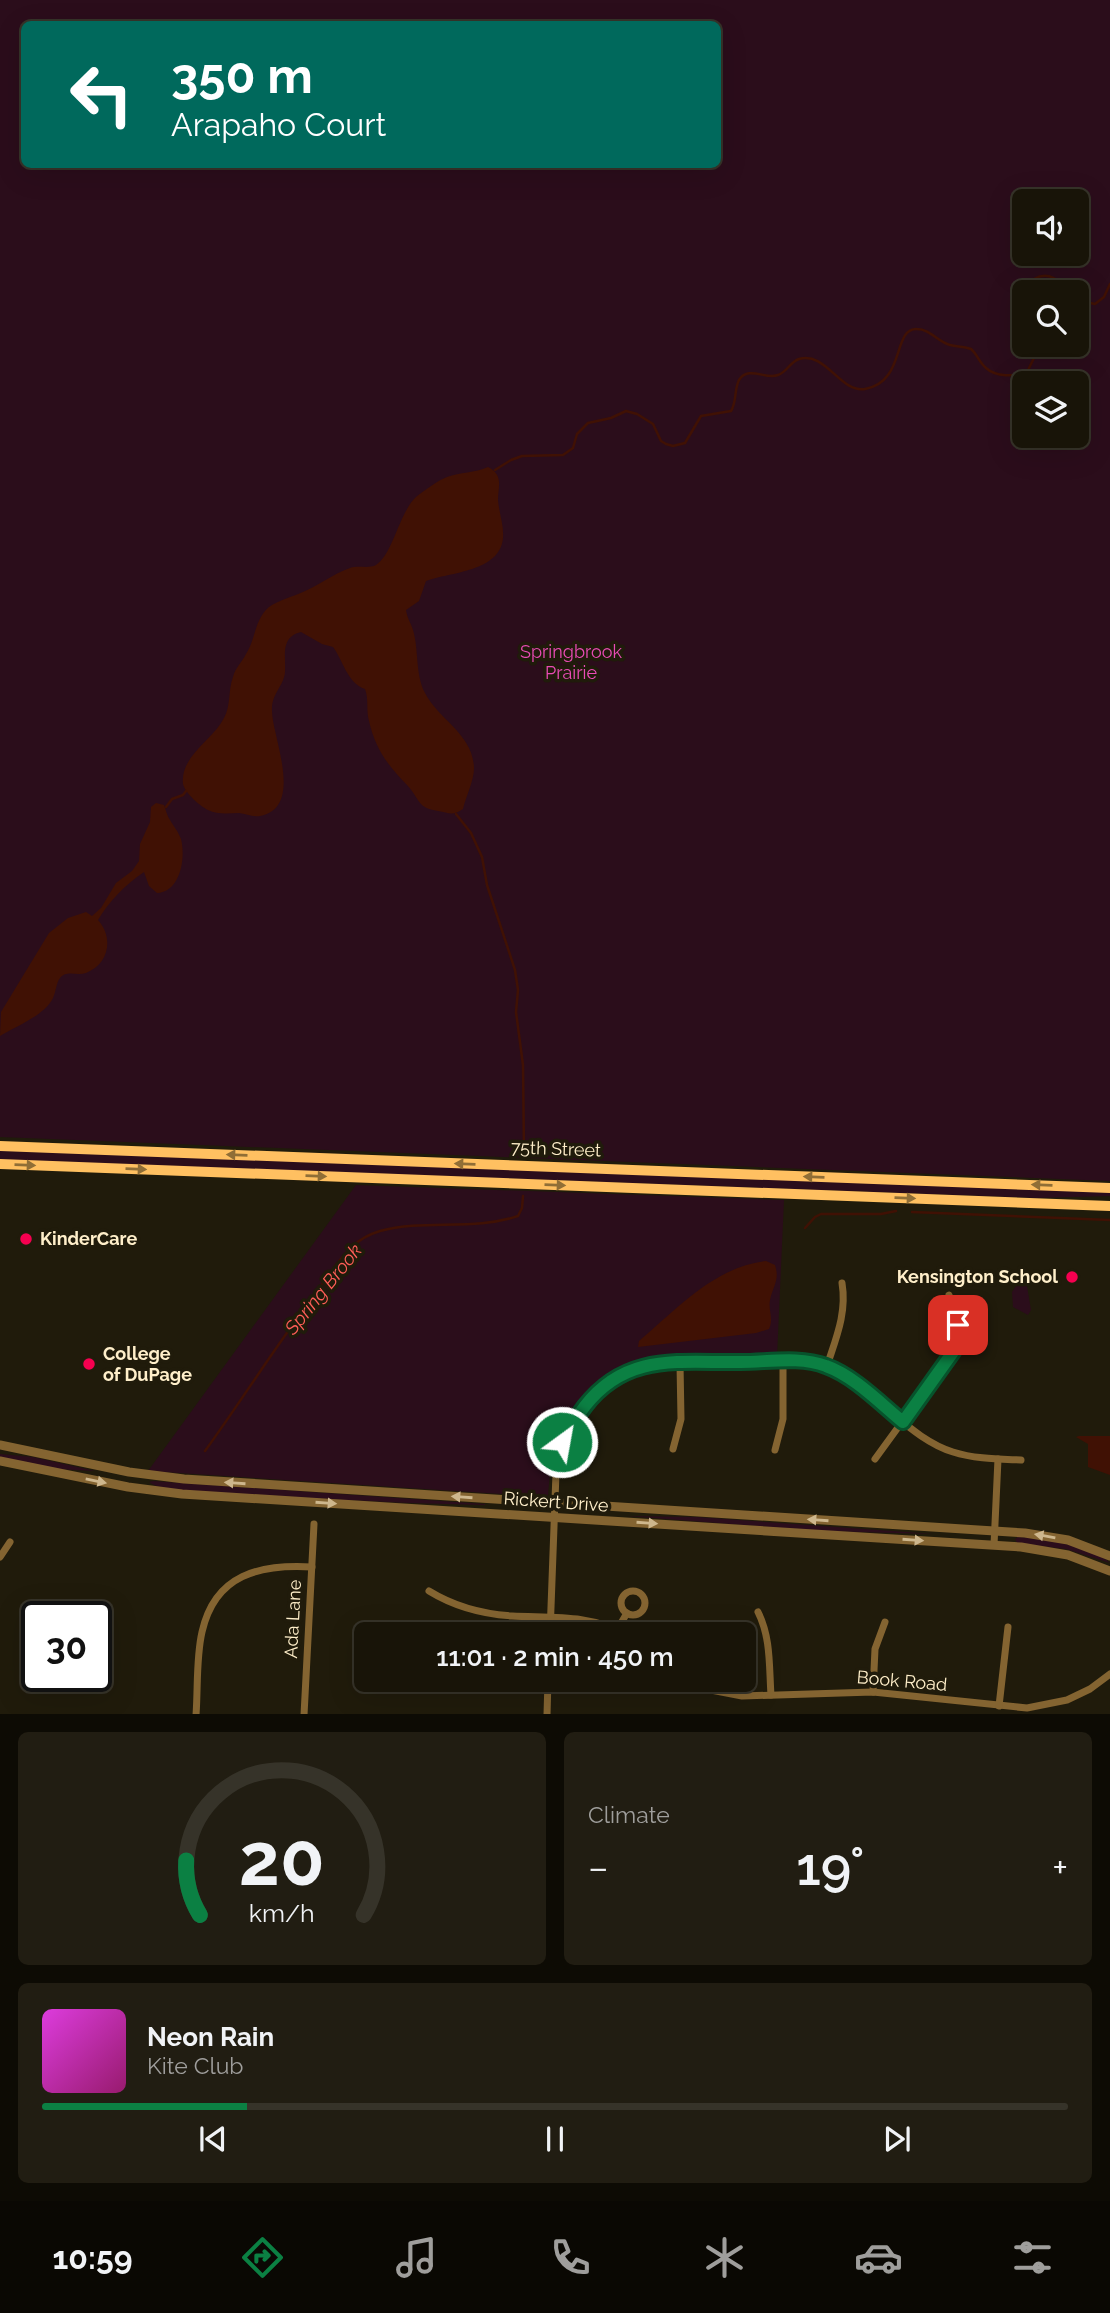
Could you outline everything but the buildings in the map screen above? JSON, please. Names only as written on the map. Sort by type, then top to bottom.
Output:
[{"type":"main road","name":"75th Street","points":[[0,1146],[1110,1188]]},
{"type":"main road","name":"75th Street","points":[[0,1164],[1110,1206]]},
{"type":"street","points":[[827,1366],[845,1305],[842,1283]]},
{"type":"street","points":[[875,1459],[953,1352],[958,1325],[949,1295]]},
{"type":"street","points":[[775,1450],[783,1427],[783,1361]]},
{"type":"street","points":[[551,1622],[556,1473],[562,1442],[590,1400],[606,1384],[628,1370],[649,1365],[783,1361],[827,1366],[848,1378],[903,1422],[944,1449],[970,1456],[1021,1460]]},
{"type":"street","points":[[673,1449],[681,1419],[680,1364]]},
{"type":"street","name":"Rickert Drive","points":[[0,1445],[157,1477],[995,1531],[1046,1536],[1110,1556]]},
{"type":"street","points":[[994,1545],[998,1459]]},
{"type":"street","name":"Rickert Drive","points":[[0,1461],[156,1491],[994,1545],[1052,1551],[1087,1561],[1110,1572]]},
{"type":"street","name":"Ada Lane","points":[[304,1714],[314,1524]]},
{"type":"street","points":[[0,1558],[10,1542]]},
{"type":"street","points":[[196,1714],[201,1638],[205,1622],[216,1600],[235,1581],[259,1569],[279,1565],[312,1566]]},
{"type":"street","points":[[429,1591],[449,1604],[467,1609],[512,1616],[594,1622]]},
{"type":"street","points":[[758,1612],[768,1641],[771,1695]]},
{"type":"street","points":[[624,1622],[627,1613]]},
{"type":"street","points":[[873,1692],[875,1649],[885,1622]]},
{"type":"street","points":[[999,1706],[1008,1627]]},
{"type":"street","name":"Book Road","points":[[720,1692],[771,1695],[873,1692],[1027,1708],[1053,1704],[1082,1694],[1110,1674]]},
{"type":"street","points":[[547,1714],[548,1692]]},
{"type":"green space","name":"Springbrook Prairie","points":[[0,0],[1110,0],[1110,1181],[0,1137]]},
{"type":"green space","points":[[0,1150],[1110,1192],[1110,1196],[1037,1198],[0,1160]]},
{"type":"green space","points":[[356,1185],[784,1200],[777,1357],[651,1361],[613,1374],[583,1404],[561,1436],[553,1458],[548,1497],[148,1471]]},
{"type":"green space","points":[[1016,1286],[1027,1286],[1031,1310],[1028,1315],[1013,1307],[1012,1292]]},
{"type":"green space","points":[[0,1454],[33,1457],[95,1471],[55,1469],[0,1457]]},
{"type":"green space","points":[[149,1482],[485,1505],[194,1492],[156,1486]]},
{"type":"green space","points":[[627,1516],[697,1517],[934,1534],[821,1531]]},
{"type":"green space","points":[[1018,1537],[1080,1548],[1110,1563],[1066,1549],[1017,1543],[1015,1539]]},
{"type":"shaded area","points":[[488,467],[496,474],[499,482],[498,500],[503,533],[500,549],[484,564],[426,581],[419,601],[406,610],[415,638],[420,678],[425,693],[462,736],[472,756],[474,773],[463,809],[448,813],[431,810],[420,802],[388,764],[379,748],[369,721],[365,689],[350,677],[333,647],[301,632],[294,634],[287,643],[284,677],[272,705],[283,770],[281,800],[273,810],[260,816],[216,813],[197,802],[183,784],[183,774],[192,757],[224,718],[234,674],[249,648],[264,612],[269,607],[344,570],[376,565],[387,552],[405,513],[416,497],[447,477]]},
{"type":"shaded area","points":[[156,803],[164,805],[181,839],[182,865],[176,881],[165,891],[157,893],[149,886],[144,872],[124,887],[98,920],[107,942],[107,950],[100,963],[86,973],[62,976],[53,998],[43,1010],[0,1036],[1,1012],[49,933],[68,918],[86,912],[92,916],[101,908],[116,883],[132,871],[139,861],[140,844],[150,822],[151,807]]},
{"type":"shaded area","points":[[766,1261],[775,1265],[777,1275],[770,1300],[769,1329],[756,1333],[638,1347],[639,1341],[697,1291],[730,1272]]},
{"type":"shaded area","points":[[1110,1436],[1110,1475],[1088,1467],[1088,1444],[1076,1437]]},
{"type":"waterway","name":"Spring Brook","points":[[1034,280],[1045,276],[1056,280]]},
{"type":"waterway","name":"Spring Brook","points":[[1089,303],[1095,304],[1104,297],[1110,284]]},
{"type":"waterway","name":"Spring Brook","points":[[495,470],[522,456],[563,455],[573,448],[577,434],[588,423],[611,418],[626,411],[653,424],[661,441],[666,444],[673,446],[685,443],[701,416],[731,411],[737,384],[743,376],[752,373],[778,375],[799,359],[817,361],[848,385],[865,389],[887,377],[904,337],[909,331],[917,329],[953,346],[971,349],[986,368],[1000,375],[1027,372],[1034,357]]},
{"type":"waterway","points":[[166,807],[172,799],[186,791]]},
{"type":"waterway","name":"Spring Brook","points":[[456,814],[471,833],[482,857],[487,885],[515,970],[518,990],[516,1012],[523,1065],[524,1152]]},
{"type":"waterway","name":"Spring Brook","points":[[205,1451],[331,1271],[355,1244],[380,1231],[397,1228],[484,1223],[518,1216],[523,1196]]},
{"type":"waterway","points":[[805,1228],[821,1214],[881,1214],[896,1211]]},
{"type":"waterway","points":[[912,1212],[1110,1220]]},
{"type":"place","name":"KinderCare","points":[[26,1239]]},
{"type":"place","name":"Kensington School","points":[[1072,1277]]},
{"type":"place","name":"College of DuPage","points":[[89,1364]]},
{"type":"route","points":[[562,1442],[576,1418],[606,1384],[628,1370],[661,1364],[794,1361],[820,1364],[848,1378],[903,1422],[948,1361],[958,1335],[958,1325]]}]
